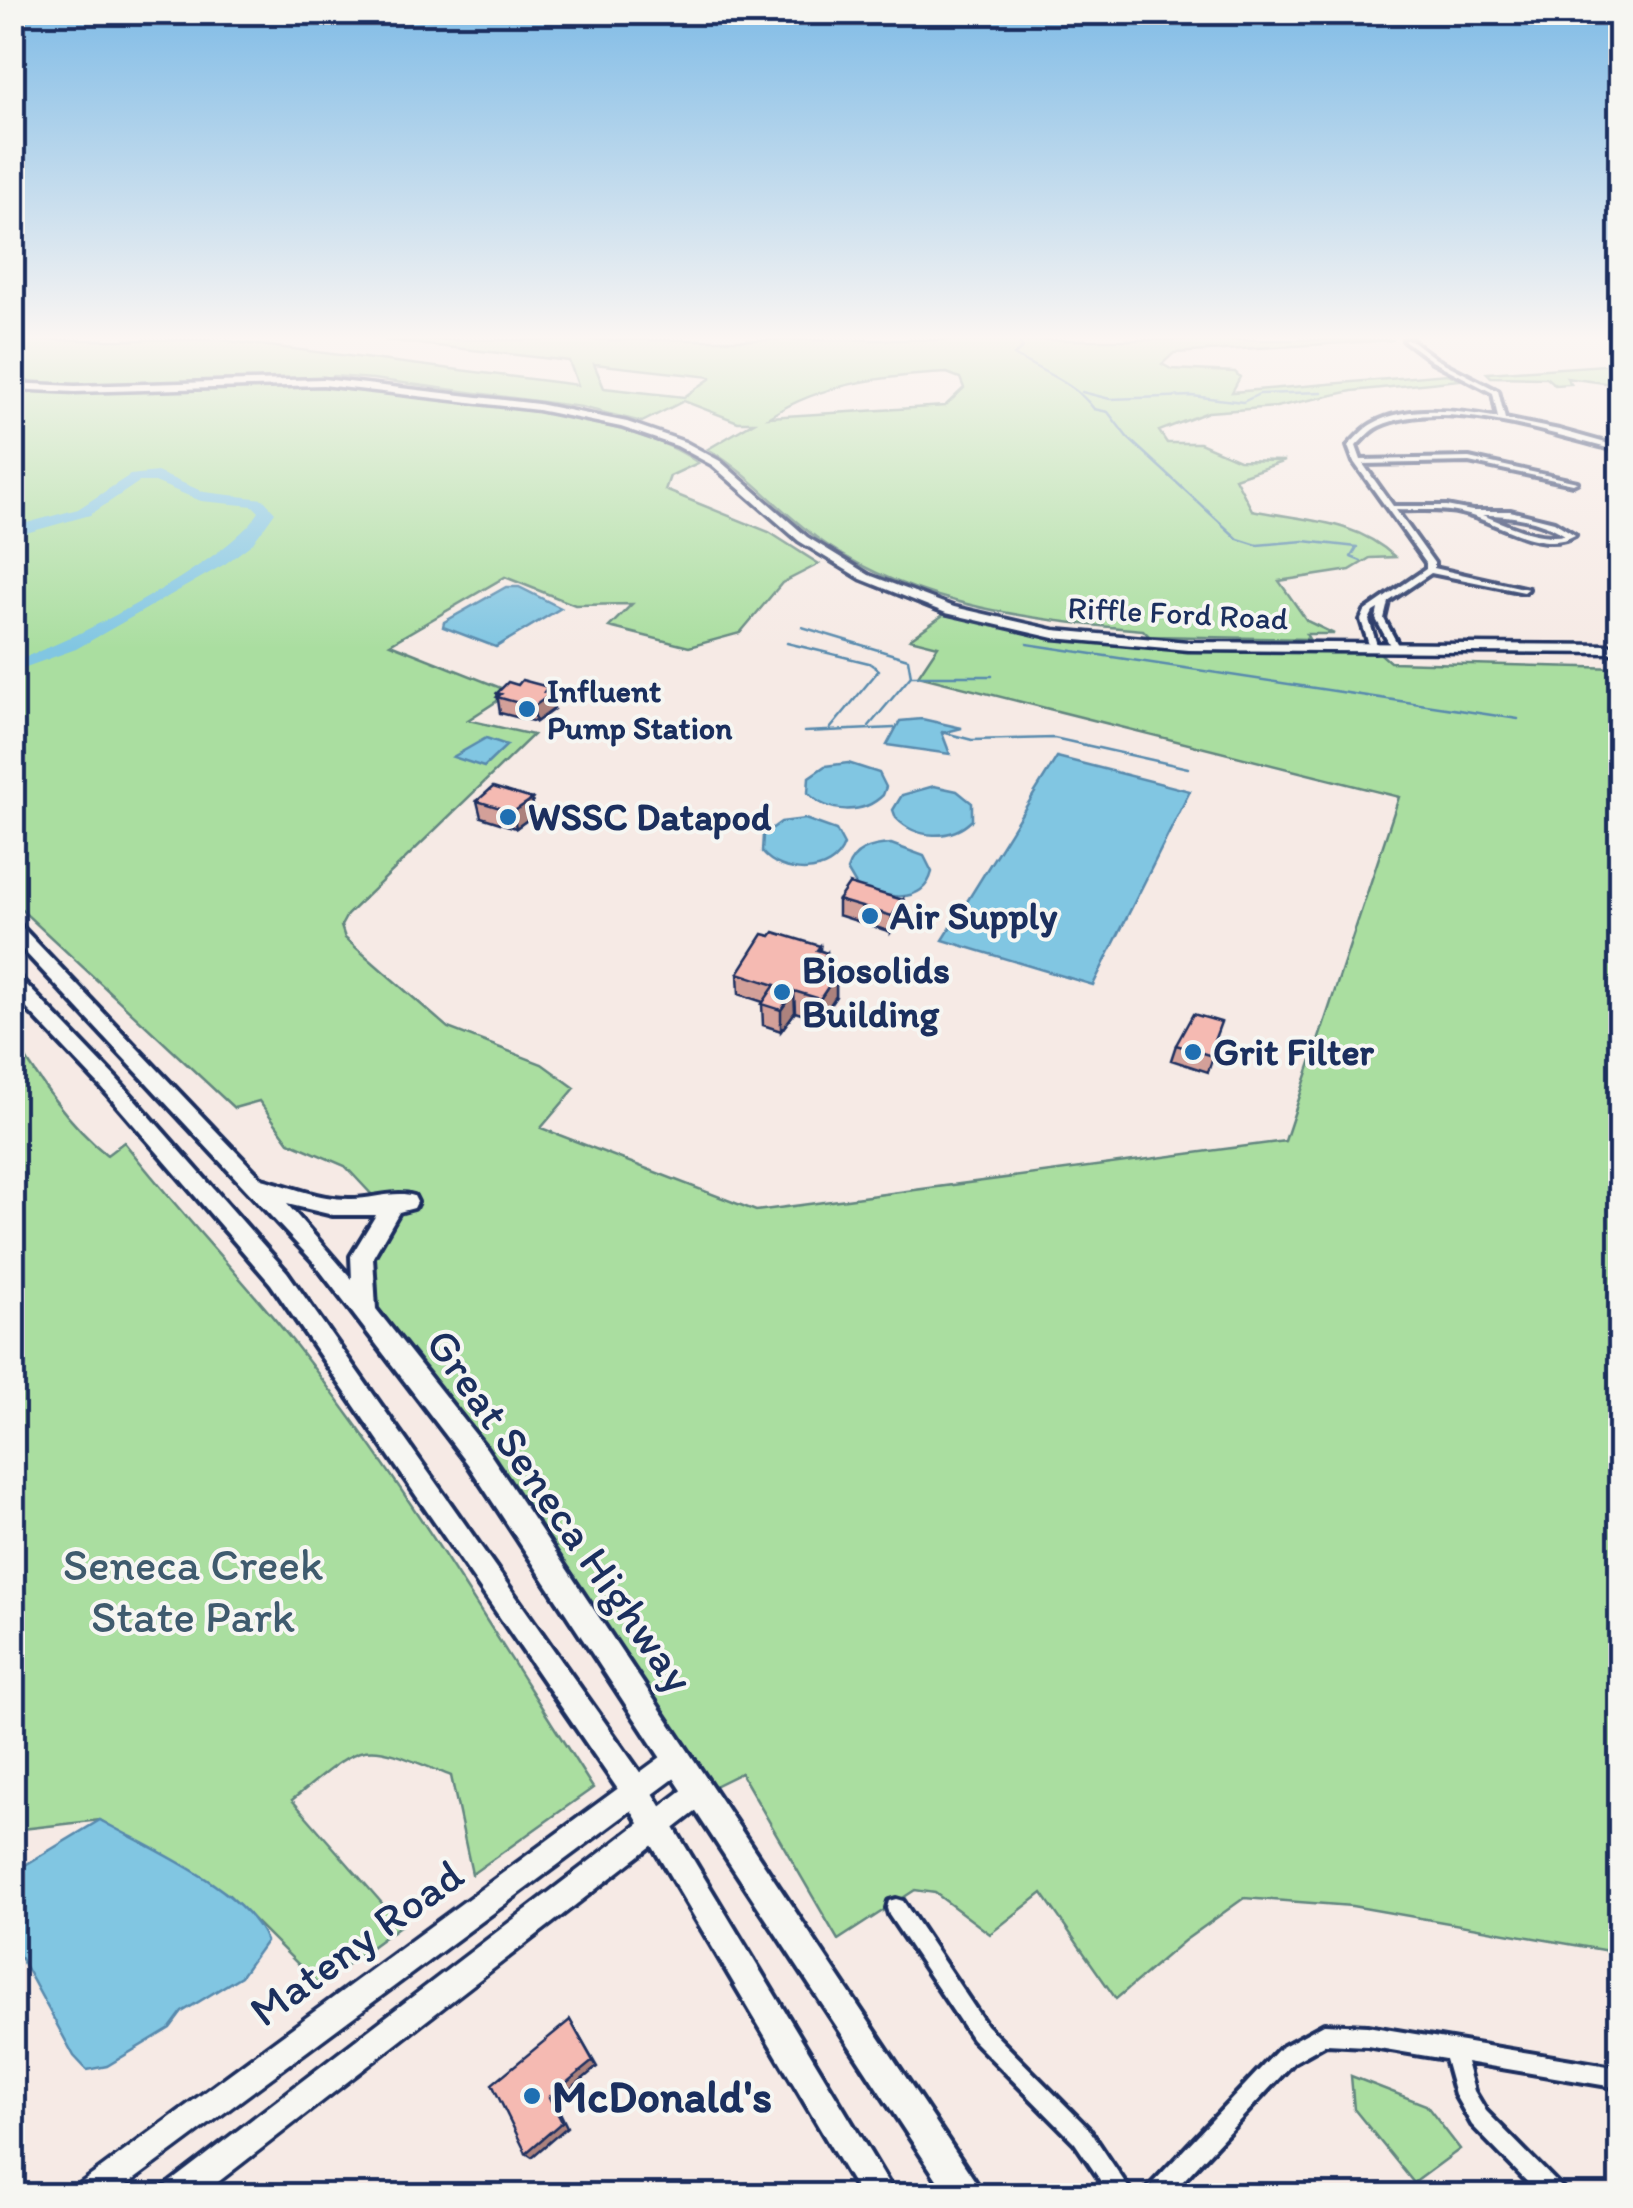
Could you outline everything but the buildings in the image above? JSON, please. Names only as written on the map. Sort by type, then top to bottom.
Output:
[{"type":"main road","name":"Great Seneca Highway","points":[[12,928],[253,1182],[366,1312],[477,1456],[968,2196]]},
{"type":"main road","points":[[12,981],[109,1082],[278,1278],[634,1788],[879,2196]]},
{"type":"main road","points":[[253,1182],[320,1208],[397,1207],[362,1256],[366,1312]]},
{"type":"street","name":"Riffle Ford Road","points":[[676,443],[704,456],[832,560],[950,610],[1015,626],[1127,643],[1620,649]]},
{"type":"street","points":[[1354,443],[1358,462],[1395,508],[1426,555],[1430,570]]},
{"type":"street","points":[[1358,462],[1469,460],[1573,482]]},
{"type":"street","points":[[1395,508],[1472,513],[1488,510],[1559,527],[1572,535],[1567,540],[1552,539],[1489,522],[1472,513]]},
{"type":"street","points":[[1374,648],[1365,620],[1369,611],[1430,570],[1524,590]]},
{"type":"street","points":[[1384,602],[1380,620],[1395,648]]},
{"type":"street","name":"Mateny Road","points":[[87,2196],[634,1788],[678,1760]]},
{"type":"street","points":[[175,2196],[698,1794]]},
{"type":"street","points":[[896,1908],[980,2032],[1082,2136],[1124,2196]]},
{"type":"street","points":[[1154,2196],[1288,2055],[1324,2034],[1620,2078]]},
{"type":"street","points":[[1452,2050],[1465,2095],[1480,2118],[1556,2196]]},
{"type":"green space","points":[[13,443],[659,443],[698,463],[670,476],[665,490],[769,532],[819,564],[782,583],[740,633],[689,647],[609,627],[632,604],[575,605],[505,577],[390,644],[511,692],[468,720],[533,735],[347,915],[341,926],[345,938],[448,1028],[542,1064],[575,1088],[541,1128],[756,1211],[1285,1141],[1399,797],[918,676],[938,646],[910,639],[950,610],[1090,639],[1374,648],[1390,662],[1620,668],[1620,1953],[1352,1906],[1244,1898],[1184,1941],[1116,1999],[1042,1893],[990,1934],[935,1893],[915,1890],[838,1940],[741,1773],[698,1794],[366,1311],[361,1271],[388,1212],[345,1166],[289,1142],[259,1101],[234,1108],[13,902]]},
{"type":"green space","points":[[718,443],[1200,443],[1239,460],[1285,461],[1235,478],[1252,510],[1346,528],[1395,557],[1370,558],[1350,570],[1279,581],[1307,621],[1334,634],[1306,634],[1309,639],[1149,636],[1143,630],[1061,622],[979,607],[900,583],[827,545],[708,449]]},
{"type":"green space","name":"Seneca Creek State Park","points":[[12,1028],[23,1054],[67,1115],[107,1155],[124,1142],[332,1393],[448,1560],[593,1788],[472,1874],[451,1776],[380,1751],[351,1755],[336,1765],[292,1800],[401,1925],[319,1985],[229,1895],[100,1820],[13,1830]]},
{"type":"green space","points":[[1351,2076],[1426,2105],[1460,2149],[1414,2183],[1354,2109]]},
{"type":"water","points":[[506,587],[519,587],[561,608],[496,647],[443,627],[444,622]]},
{"type":"water","points":[[922,719],[962,728],[942,733],[950,754],[887,745],[900,721]]},
{"type":"water","points":[[486,738],[507,745],[484,767],[453,757]]},
{"type":"water","points":[[1057,757],[1190,791],[1093,985],[943,940]]},
{"type":"water","points":[[848,763],[879,773],[886,787],[883,795],[866,806],[845,809],[825,805],[808,793],[809,777],[825,766]]},
{"type":"water","points":[[934,786],[957,791],[972,803],[972,820],[954,832],[934,835],[913,830],[896,818],[893,810],[902,795]]},
{"type":"water","points":[[805,819],[836,830],[844,845],[838,856],[806,870],[782,866],[762,852],[763,835],[781,822]]},
{"type":"water","points":[[891,844],[924,856],[932,872],[920,891],[889,896],[857,887],[847,870],[854,858],[870,847]]},
{"type":"water","points":[[100,1820],[218,1887],[255,1922],[266,1941],[241,1976],[182,2012],[170,2028],[107,2066],[87,2070],[74,2056],[19,1955],[13,1952],[12,1873]]},
{"type":"waterway","points":[[1134,443],[1238,539],[1257,545],[1304,541],[1357,547],[1351,557],[1361,561]]},
{"type":"waterway","points":[[12,532],[84,512],[135,478],[157,477],[201,496],[258,502],[267,512],[247,540],[219,561],[70,645],[12,667]]},
{"type":"waterway","points":[[802,627],[908,659],[911,676],[869,726]]},
{"type":"waterway","points":[[787,643],[869,663],[879,670],[830,729]]},
{"type":"waterway","points":[[1027,644],[1518,719]]},
{"type":"waterway","points":[[912,676],[992,676]]},
{"type":"waterway","points":[[804,732],[895,728]]},
{"type":"waterway","points":[[942,732],[972,740],[1054,738],[1188,768]]},
{"type":"place","name":"Influent Pump Station","points":[[527,709]]},
{"type":"place","name":"WSSC Datapod","points":[[508,817]]},
{"type":"place","name":"Air Supply","points":[[870,916]]},
{"type":"place","name":"Biosolids Building","points":[[782,992]]},
{"type":"place","name":"Grit Filter","points":[[1193,1052]]},
{"type":"place","name":"McDonald's","points":[[532,2096]]}]
